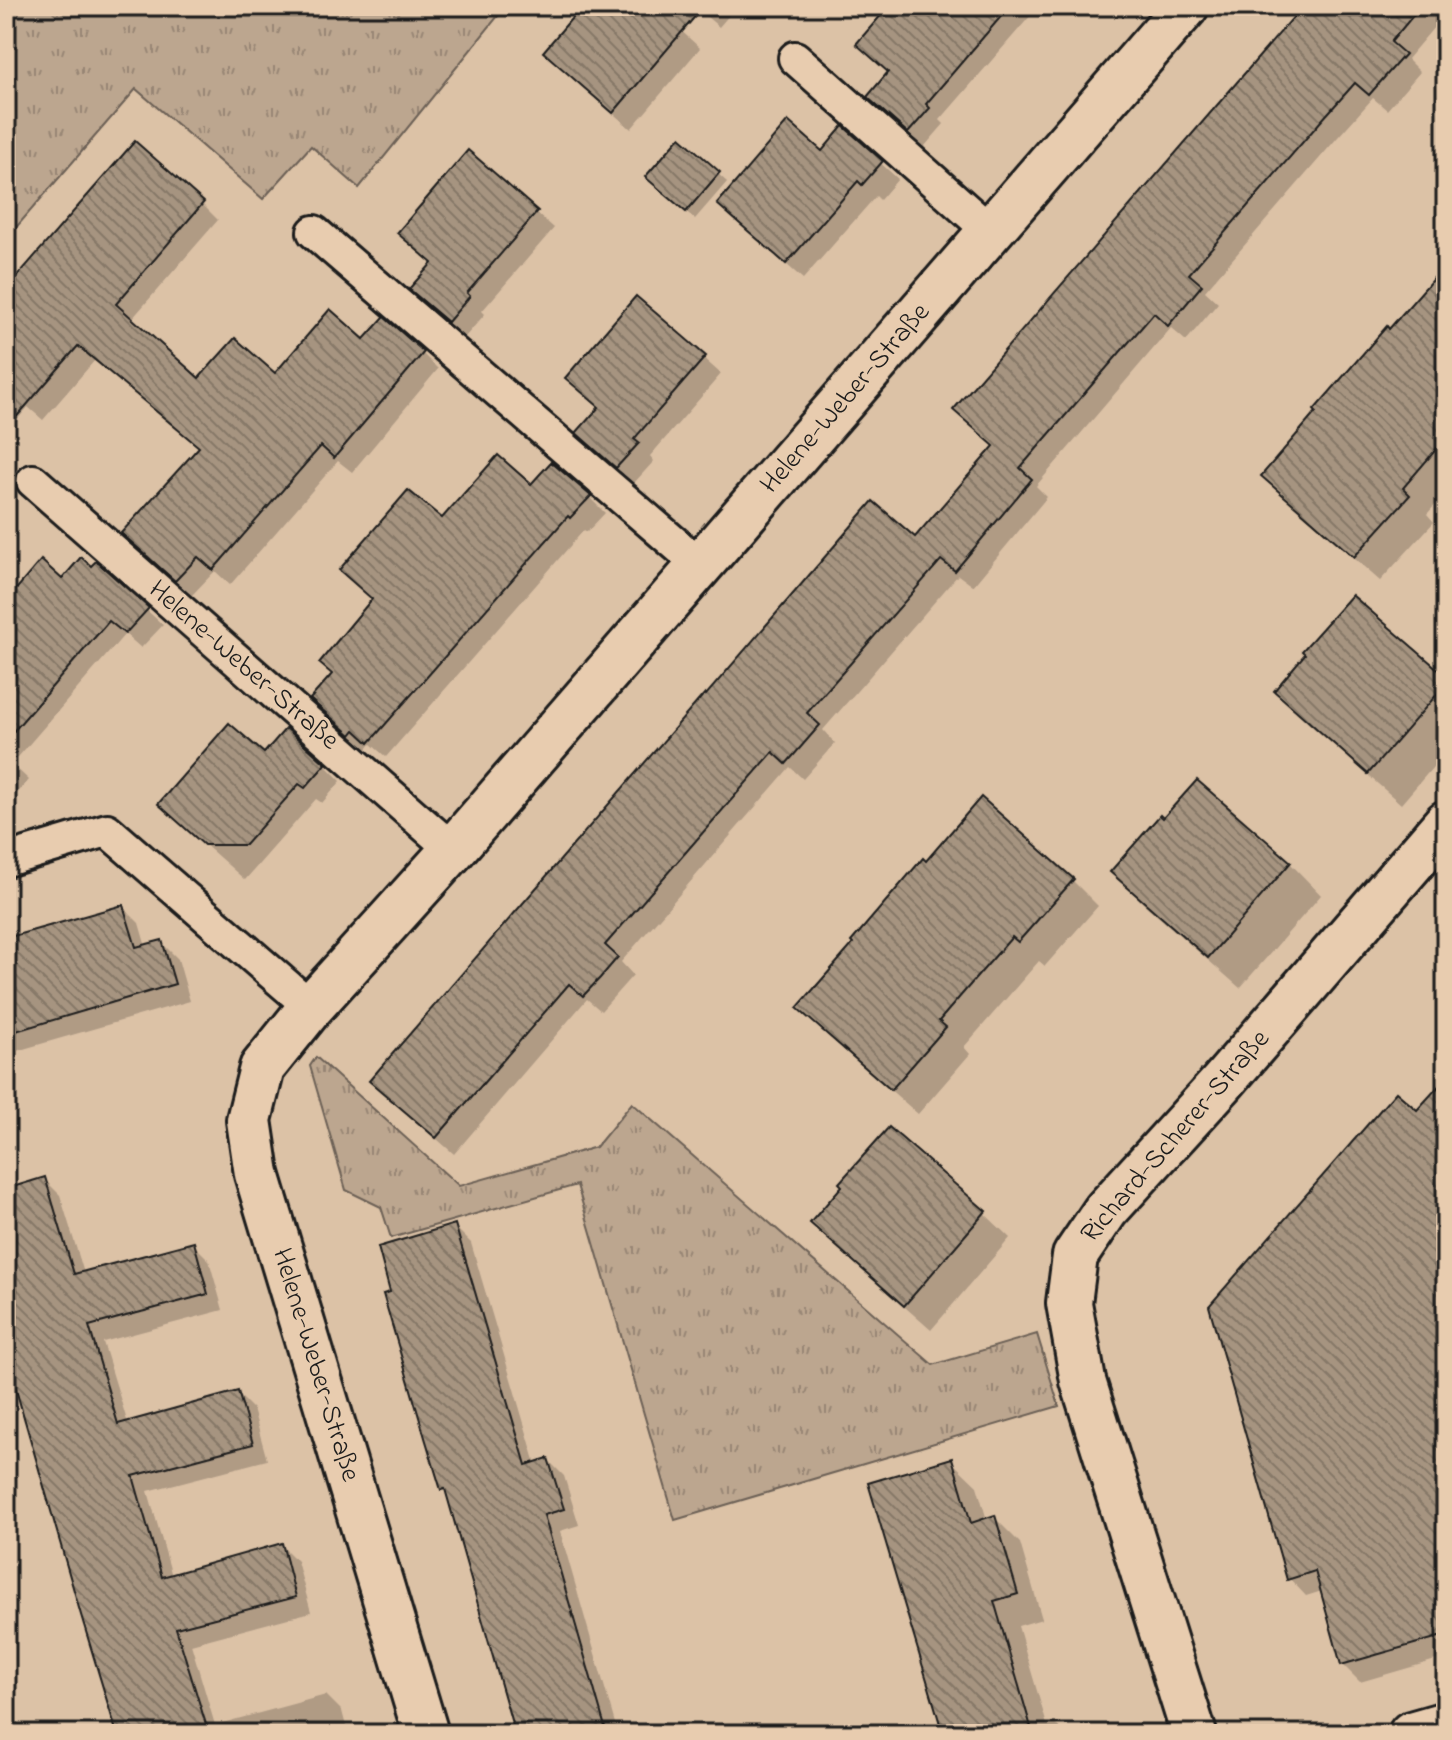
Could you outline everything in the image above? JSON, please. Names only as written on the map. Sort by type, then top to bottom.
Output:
[{"type":"street","name":"Helene-Weber-Straße","points":[[426,1734],[257,1174],[249,1120],[262,1068],[311,1007],[453,850],[1186,6]]},
{"type":"street","name":"Richard-Scherer-Straße","points":[[1194,1734],[1083,1381],[1069,1303],[1075,1256],[1106,1210],[1221,1084],[1446,823]]},
{"type":"street","points":[[1411,1734],[1446,1724]]},
{"type":"lane","points":[[795,58],[991,232]]},
{"type":"lane","points":[[314,232],[700,565]]},
{"type":"lane","name":"Helene-Weber-Straße","points":[[33,481],[453,850]]},
{"type":"lane","points":[[6,860],[107,830],[311,1007]]},
{"type":"green space","points":[[6,6],[506,6],[359,188],[311,146],[263,199],[136,89],[6,239]]},
{"type":"green space","points":[[316,1057],[459,1186],[596,1147],[632,1103],[933,1365],[1037,1334],[1059,1406],[675,1520],[577,1185],[391,1238],[381,1207],[346,1190],[310,1066]]},
{"type":"building","points":[[582,6],[704,6],[613,113],[543,52]]},
{"type":"building","points":[[889,6],[1010,6],[926,104],[930,108],[908,133],[867,97],[888,72],[856,44]]},
{"type":"building","points":[[1303,6],[1421,6],[1391,42],[1405,54],[1369,95],[1355,83],[1321,121],[1189,274],[1202,285],[1168,326],[1154,313],[1020,468],[1032,479],[955,571],[941,560],[807,713],[820,725],[786,764],[773,752],[605,945],[618,957],[600,978],[583,996],[569,984],[436,1138],[369,1081],[873,501],[915,537],[994,446],[953,410]]},
{"type":"building","points":[[788,121],[822,151],[843,126],[883,161],[862,185],[858,181],[786,264],[717,204]]},
{"type":"building","points":[[680,137],[720,172],[686,212],[645,177]]},
{"type":"building","points":[[135,141],[204,202],[116,304],[199,378],[235,338],[275,373],[330,309],[364,339],[384,317],[424,352],[334,458],[321,446],[213,570],[198,557],[175,581],[121,533],[199,447],[78,346],[6,429],[6,289]]},
{"type":"building","points":[[468,150],[538,211],[467,293],[470,296],[448,322],[409,289],[432,263],[397,233]]},
{"type":"building","points":[[1446,264],[1446,438],[1403,488],[1410,495],[1354,557],[1261,476],[1387,326],[1389,329]]},
{"type":"building","points":[[636,296],[706,356],[634,439],[639,443],[616,468],[576,433],[599,407],[565,378]]},
{"type":"building","points":[[498,455],[531,484],[551,462],[591,496],[570,518],[568,516],[369,743],[355,730],[351,735],[310,699],[332,674],[319,663],[372,599],[339,570],[408,490],[442,518]]},
{"type":"building","points":[[81,557],[91,566],[96,561],[149,608],[125,634],[109,621],[6,740],[6,601],[41,560],[62,579]]},
{"type":"building","points":[[1352,595],[1446,676],[1446,684],[1368,774],[1274,691],[1305,654],[1302,651]]},
{"type":"building","points":[[229,723],[264,753],[286,728],[326,764],[305,788],[299,784],[245,845],[204,845],[158,804]]},
{"type":"building","points":[[1197,780],[1291,862],[1208,958],[1110,872],[1160,815],[1163,818]]},
{"type":"building","points":[[981,797],[1074,879],[1018,942],[1012,937],[976,978],[939,1021],[946,1027],[891,1090],[797,1008],[923,858],[926,861]]},
{"type":"building","points":[[123,905],[136,947],[162,940],[175,984],[6,1034],[6,938]]},
{"type":"building","points":[[1446,1078],[1446,1635],[1341,1665],[1315,1571],[1287,1580],[1209,1306],[1396,1092],[1417,1110]]},
{"type":"building","points":[[889,1127],[986,1211],[904,1306],[810,1223],[842,1186],[839,1183]]},
{"type":"building","points":[[45,1177],[74,1274],[194,1242],[208,1294],[89,1326],[118,1424],[238,1391],[253,1444],[133,1476],[162,1577],[282,1543],[296,1597],[176,1628],[209,1734],[117,1734],[81,1615],[6,1355],[6,1189]]},
{"type":"building","points":[[455,1224],[526,1465],[548,1458],[564,1509],[544,1515],[607,1734],[515,1734],[445,1489],[441,1490],[426,1441],[383,1294],[390,1292],[378,1247]]},
{"type":"building","points":[[952,1458],[971,1523],[995,1515],[1018,1594],[994,1601],[1033,1734],[943,1734],[868,1483]]}]
